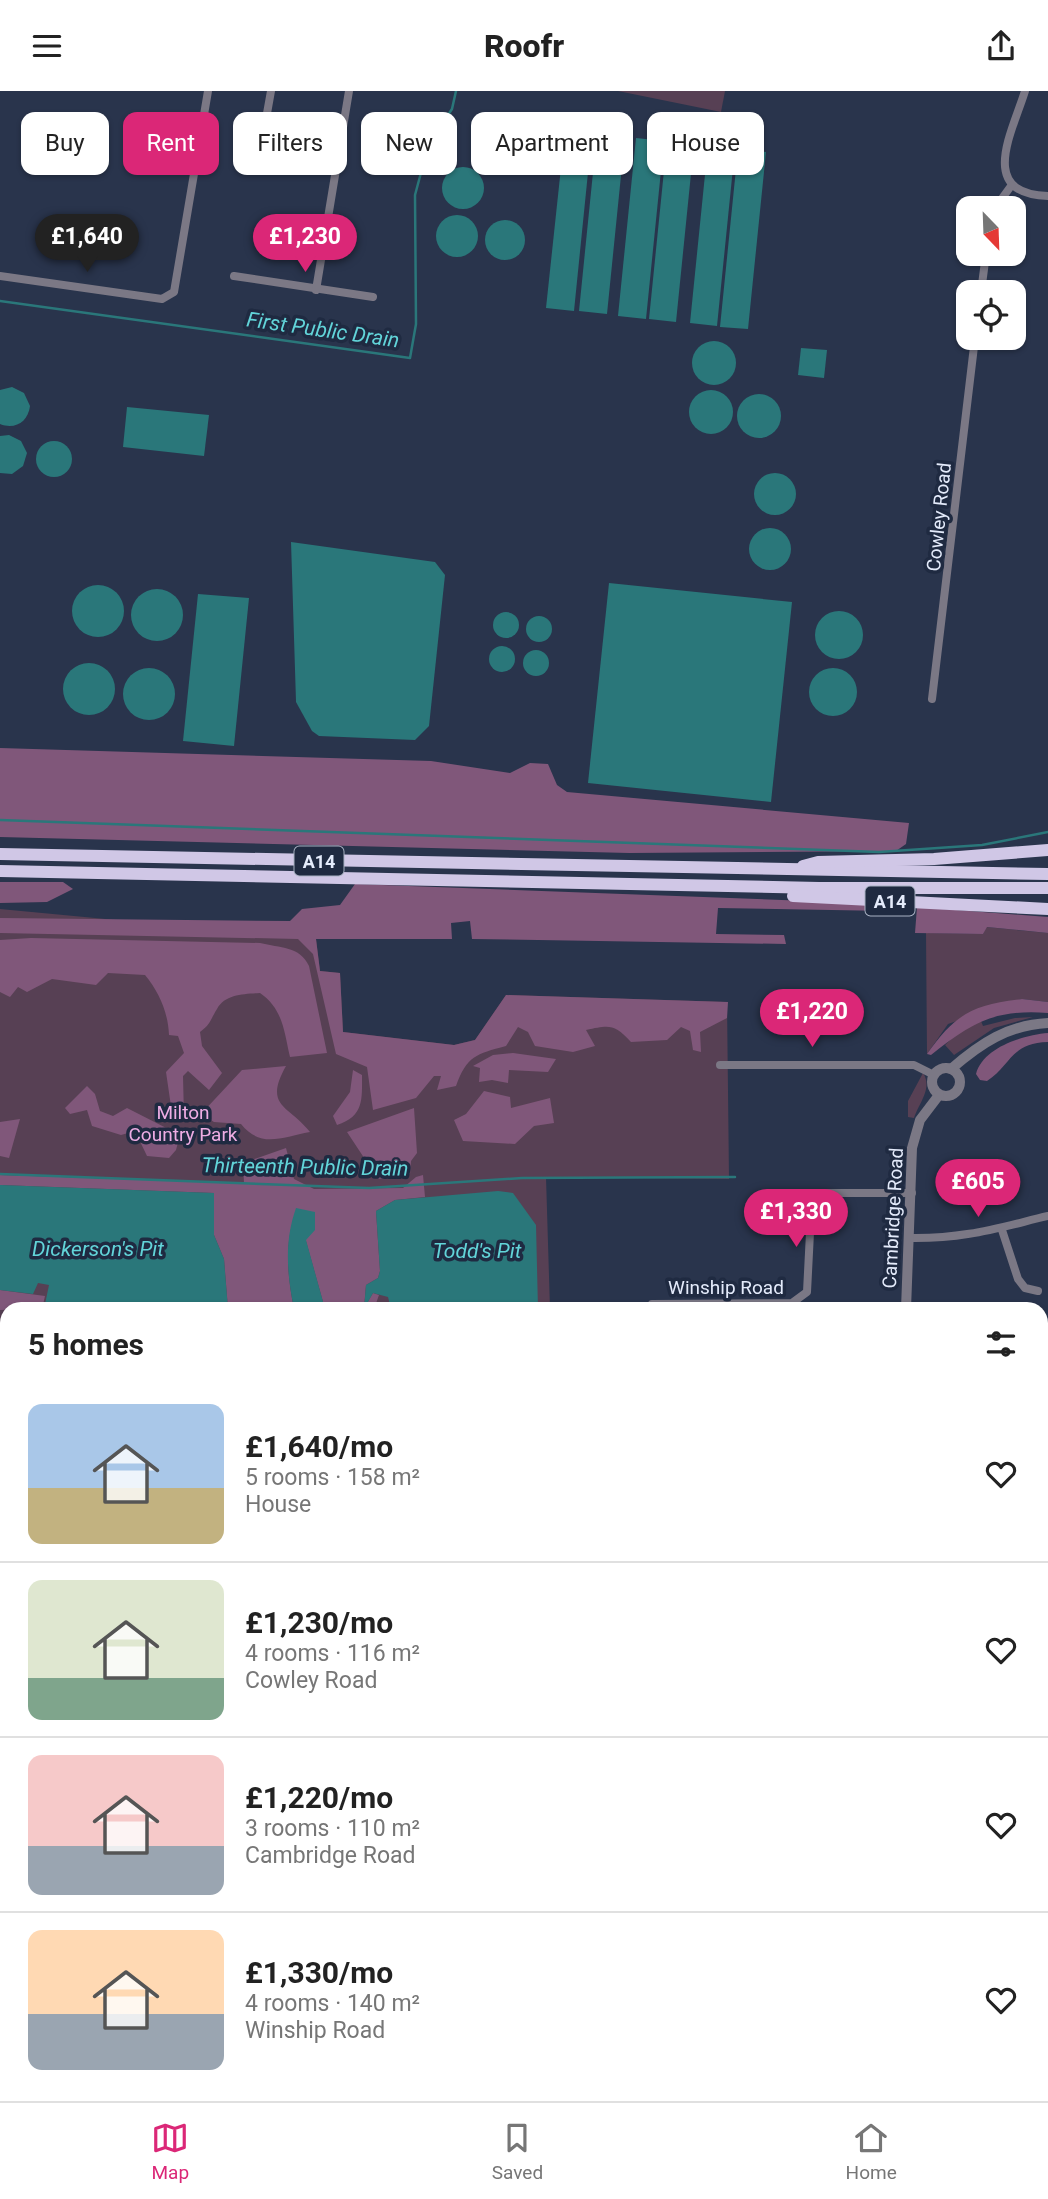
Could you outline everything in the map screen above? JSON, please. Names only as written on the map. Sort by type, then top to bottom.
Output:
[{"type":"highway","name":"A14","points":[[785,870],[818,862],[934,859],[1048,850]]},
{"type":"highway","name":"A14","points":[[0,854],[1048,874]]},
{"type":"highway","name":"A14","points":[[0,871],[734,886],[1048,888]]},
{"type":"highway","name":"A14","points":[[734,886],[760,894],[1048,909]]},
{"type":"street","points":[[0,276],[162,299],[174,292],[208,91]]},
{"type":"street","points":[[267,112],[271,91]]},
{"type":"street","points":[[316,290],[349,91]]},
{"type":"street","points":[[1025,91],[1004,161],[1005,176],[1011,186],[1032,196],[1048,196]]},
{"type":"street","points":[[1004,196],[1011,186]]},
{"type":"street","points":[[234,276],[373,297]]},
{"type":"street","name":"Cowley Road","points":[[932,699],[974,350]]},
{"type":"street","points":[[951,1069],[960,1078],[958,1091],[949,1096],[939,1095],[932,1086],[934,1075],[941,1069],[951,1069],[989,1038],[1030,1024],[1048,1023]]},
{"type":"street","points":[[720,1065],[904,1064],[914,1065],[934,1075]]},
{"type":"street","name":"Cambridge Road","points":[[906,1302],[915,1135],[920,1119],[939,1095]]},
{"type":"street","name":"Winship Road","points":[[793,1302],[807,1292],[812,1193],[912,1193]]},
{"type":"street","points":[[909,1237],[949,1238],[1002,1230],[1048,1216]]},
{"type":"street","points":[[1002,1230],[1018,1279],[1025,1288],[1038,1291]]},
{"type":"green space","points":[[618,91],[725,91],[721,112]]},
{"type":"green space","name":"Milton Country Park","points":[[0,909],[316,939],[320,971],[340,973],[343,1032],[454,1045],[475,1040],[506,995],[727,1002],[729,1179],[546,1177],[550,1302],[0,1302]]},
{"type":"green space","points":[[986,927],[1048,933],[1048,1002],[1022,999],[948,1024],[927,1054],[926,933],[983,934]]},
{"type":"green space","points":[[1033,1017],[994,1028],[954,1055],[945,1045],[956,1034],[981,1021],[983,1026],[1015,1018]]},
{"type":"green space","points":[[923,1073],[926,1090],[914,1118],[908,1117],[908,1101]]},
{"type":"shaded area","points":[[0,748],[431,761],[510,773],[530,763],[548,764],[557,785],[567,792],[909,823],[906,844],[896,851],[629,853],[0,837]]},
{"type":"shaded area","points":[[0,882],[63,882],[73,889],[47,902],[0,903]]},
{"type":"shaded area","points":[[355,884],[888,904],[887,911],[718,908],[716,934],[784,935],[786,944],[472,939],[470,921],[451,923],[452,939],[316,939],[320,971],[340,973],[343,1032],[454,1045],[475,1040],[506,995],[728,1002],[727,1018],[700,1032],[701,1052],[693,1050],[690,1031],[681,1027],[667,1040],[631,1042],[611,1027],[586,1030],[595,1046],[573,1052],[535,1046],[528,1032],[518,1027],[506,1046],[480,1054],[469,1062],[456,1086],[437,1090],[441,1076],[434,1076],[416,1098],[373,1110],[367,1067],[336,1054],[313,954],[298,939],[0,933],[0,918],[290,921],[302,909],[340,905]]},
{"type":"shaded area","points":[[917,907],[1048,917],[1048,933],[987,927],[983,934],[915,933]]},
{"type":"shaded area","points":[[31,938],[260,943],[295,951],[309,966],[327,1053],[290,1057],[278,1013],[260,993],[225,1000],[200,1032],[202,1046],[222,1073],[209,1090],[188,1071],[183,1076],[184,1117],[173,1120],[166,1072],[184,1053],[178,1036],[169,1035],[162,1003],[145,975],[108,973],[96,985],[52,979],[27,992],[18,987],[10,997],[0,992],[0,940]]},
{"type":"shaded area","points":[[1022,999],[1048,1002],[1048,1013],[1029,1012],[998,1016],[971,1027],[931,1055],[927,1054],[947,1029],[967,1013],[991,1004]]},
{"type":"shaded area","points":[[1048,1033],[1048,1042],[1035,1043],[1018,1051],[987,1081],[980,1080],[976,1074],[987,1056],[1006,1044],[1028,1036]]},
{"type":"shaded area","points":[[513,1053],[556,1059],[548,1072],[509,1070],[508,1083],[492,1080],[479,1082],[480,1068],[473,1066],[493,1055]]},
{"type":"shaded area","points":[[286,1066],[277,1090],[278,1098],[310,1132],[264,1139],[249,1132],[241,1124],[214,1122],[201,1114],[242,1070]]},
{"type":"shaded area","points":[[353,1070],[362,1075],[360,1106],[352,1117],[337,1125],[333,1116],[350,1092]]},
{"type":"shaded area","points":[[87,1086],[95,1094],[100,1111],[113,1116],[127,1108],[180,1135],[176,1150],[169,1158],[147,1156],[135,1131],[121,1135],[92,1126],[87,1110],[70,1114],[65,1108]]},
{"type":"shaded area","points":[[484,1091],[510,1097],[511,1108],[550,1098],[554,1123],[534,1126],[515,1144],[463,1141],[454,1120],[466,1114]]},
{"type":"shaded area","points":[[414,1108],[417,1153],[411,1161],[410,1174],[378,1179],[347,1132]]},
{"type":"shaded area","points":[[20,1119],[9,1158],[0,1156],[0,1122]]},
{"type":"shaded area","points":[[286,1148],[294,1179],[314,1189],[403,1188],[416,1177],[423,1175],[425,1197],[395,1200],[376,1211],[380,1271],[378,1278],[366,1285],[365,1302],[323,1302],[297,1209],[288,1246],[293,1302],[227,1302],[224,1259],[214,1235],[214,1193],[0,1185],[0,1175],[244,1183],[243,1163]]},
{"type":"shaded area","points":[[0,1290],[45,1296],[44,1302],[0,1302]]},
{"type":"shaded area","points":[[373,1293],[379,1295],[376,1302],[368,1302]]},
{"type":"water","points":[[636,138],[647,139],[647,175],[661,175],[646,319],[618,316]]},
{"type":"water","points":[[457,168],[471,168],[471,175],[479,175],[483,180],[483,196],[471,208],[455,208],[443,196],[443,180],[447,175],[457,175]]},
{"type":"water","points":[[560,175],[588,175],[574,311],[546,308]]},
{"type":"water","points":[[593,175],[621,175],[607,314],[579,311]]},
{"type":"water","points":[[664,175],[691,175],[676,322],[649,319]]},
{"type":"water","points":[[705,175],[732,175],[717,326],[690,323]]},
{"type":"water","points":[[735,175],[764,175],[748,329],[720,327]]},
{"type":"water","points":[[457,215],[472,221],[478,236],[472,251],[457,257],[442,251],[436,236],[442,221]]},
{"type":"water","points":[[505,220],[513,221],[519,226],[524,232],[524,248],[519,254],[513,259],[505,260],[497,259],[491,254],[486,248],[485,240],[486,232],[491,226],[497,221]]},
{"type":"water","points":[[714,341],[729,348],[736,363],[729,378],[714,385],[699,378],[692,363],[699,348]]},
{"type":"water","points":[[801,348],[827,350],[824,378],[798,375]]},
{"type":"water","points":[[12,387],[24,393],[30,406],[24,420],[16,425],[6,426],[0,424],[0,390]]},
{"type":"water","points":[[711,390],[726,397],[733,412],[726,427],[711,434],[696,427],[689,412],[696,397]]},
{"type":"water","points":[[759,394],[775,400],[781,416],[775,432],[759,438],[743,432],[737,416],[743,400]]},
{"type":"water","points":[[127,407],[209,415],[204,456],[123,447]]},
{"type":"water","points":[[9,435],[21,441],[27,453],[23,466],[12,474],[0,473],[0,436]]},
{"type":"water","points":[[54,441],[67,446],[72,459],[67,472],[54,477],[41,472],[36,459],[41,446]]},
{"type":"water","points":[[775,473],[790,479],[796,494],[790,509],[775,515],[760,509],[754,494],[760,479]]},
{"type":"water","points":[[770,528],[785,534],[791,549],[785,564],[770,570],[755,564],[749,549],[755,534]]},
{"type":"water","points":[[291,542],[435,562],[445,575],[429,726],[415,740],[319,736],[312,731],[296,702]]},
{"type":"water","points":[[609,583],[792,602],[771,802],[588,783]]},
{"type":"water","points":[[98,585],[108,587],[116,593],[122,601],[122,621],[116,629],[108,635],[98,637],[88,635],[80,629],[74,621],[72,611],[74,601],[80,593],[88,587]]},
{"type":"water","points":[[157,589],[167,591],[175,597],[181,605],[181,625],[175,633],[167,639],[157,641],[147,639],[139,633],[133,625],[131,615],[133,605],[139,597],[147,591]]},
{"type":"water","points":[[198,594],[249,598],[234,746],[183,741]]},
{"type":"water","points":[[839,611],[856,618],[863,635],[856,652],[839,659],[822,652],[815,635],[822,618]]},
{"type":"water","points":[[506,612],[515,616],[519,625],[515,634],[506,638],[497,634],[493,625],[497,616]]},
{"type":"water","points":[[539,616],[548,620],[552,629],[548,638],[539,642],[530,638],[526,629],[530,620]]},
{"type":"water","points":[[502,646],[511,650],[515,659],[511,668],[502,672],[493,668],[489,659],[493,650]]},
{"type":"water","points":[[536,650],[545,654],[549,663],[545,672],[536,676],[527,672],[523,663],[527,654]]},
{"type":"water","points":[[89,663],[99,665],[107,671],[113,679],[113,699],[107,707],[99,713],[89,715],[79,713],[71,707],[65,699],[63,689],[65,679],[71,671],[79,665]]},
{"type":"water","points":[[149,668],[159,670],[167,676],[173,684],[173,704],[167,712],[159,718],[149,720],[139,718],[131,712],[125,704],[123,694],[125,684],[131,676],[139,670]]},
{"type":"water","points":[[833,668],[850,675],[857,692],[850,709],[833,716],[816,709],[809,692],[816,675]]},
{"type":"water","name":"Dickerson's Pit","points":[[0,1185],[214,1193],[214,1235],[224,1259],[227,1302],[45,1302],[49,1285],[38,1283],[33,1294],[0,1290]]},
{"type":"water","name":"Todd's Pit","points":[[498,1191],[513,1193],[536,1225],[538,1302],[389,1302],[388,1297],[373,1293],[368,1302],[365,1302],[366,1285],[378,1278],[380,1271],[376,1211],[395,1200]]},
{"type":"water","points":[[296,1208],[315,1212],[315,1230],[306,1240],[323,1302],[293,1302],[288,1258]]},
{"type":"waterway","name":"First Public Drain","points":[[0,301],[410,358],[416,324],[415,195],[429,143],[452,109],[456,91]]},
{"type":"waterway","points":[[0,820],[879,852],[982,845],[1048,832]]},
{"type":"waterway","name":"Thirteenth Public Drain","points":[[0,1174],[369,1188],[522,1178],[735,1177]]}]
